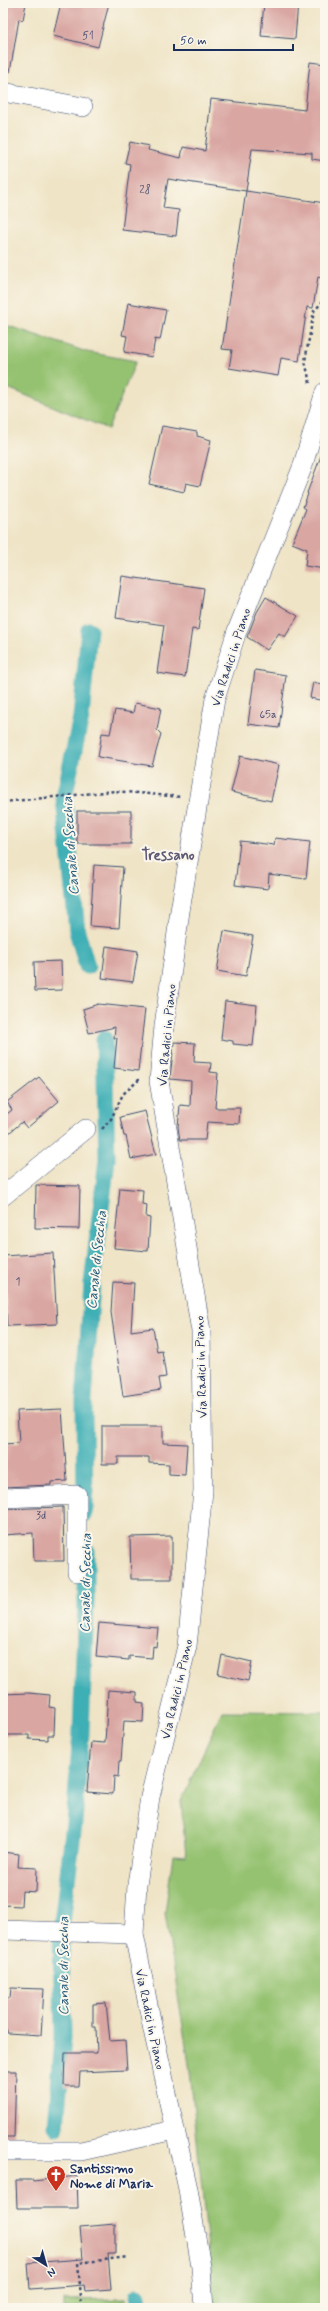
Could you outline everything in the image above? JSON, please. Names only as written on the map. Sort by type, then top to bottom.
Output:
[{"type":"street","points":[[3,92],[83,107]]},
{"type":"street","name":"Via Radici in Piano","points":[[204,2308],[201,2266],[188,2189],[174,2130],[134,1934],[137,1885],[150,1797],[187,1646],[203,1491],[201,1331],[159,1081],[165,1018],[198,798],[215,699],[237,631],[302,468],[325,392]]},
{"type":"street","points":[[3,1196],[93,1130]]},
{"type":"street","points":[[3,1498],[77,1495],[77,1572]]},
{"type":"street","points":[[3,1930],[134,1934]]},
{"type":"street","points":[[3,2151],[81,2150],[174,2130]]},
{"type":"path","points":[[3,802],[59,798],[116,791],[198,798]]},
{"type":"path","points":[[93,1130],[111,1119]]},
{"type":"path","points":[[82,2308],[78,2263],[128,2256]]},
{"type":"green space","points":[[3,324],[87,352],[136,361],[108,429],[3,386]]},
{"type":"green space","points":[[222,1711],[325,1712],[325,1890],[323,1889],[325,1941],[325,2308],[214,2308],[190,2071],[165,1913],[173,1855],[186,1856],[181,1801]]},
{"type":"green space","points":[[126,2299],[126,2308],[64,2308],[64,2300]]},
{"type":"building","points":[[3,3],[26,3],[23,20],[19,19],[10,72],[3,72]]},
{"type":"building","points":[[61,3],[109,3],[98,47],[53,36]]},
{"type":"building","points":[[264,3],[298,3],[295,39],[261,36]]},
{"type":"building","points":[[310,62],[325,64],[325,161],[312,159],[312,153],[252,149],[246,191],[168,179],[163,208],[179,210],[176,236],[122,230],[130,164],[125,163],[130,142],[149,146],[148,150],[181,158],[183,147],[205,151],[211,99],[305,110]]},
{"type":"building","points":[[246,191],[325,203],[325,279],[318,277],[313,308],[307,307],[299,361],[281,358],[278,376],[229,368],[232,350],[222,349]]},
{"type":"building","points":[[128,303],[166,310],[160,340],[155,339],[152,357],[124,352],[127,336],[122,335]]},
{"type":"building","points":[[162,426],[197,432],[197,436],[211,440],[200,486],[186,483],[184,492],[149,484]]},
{"type":"building","points":[[324,448],[325,569],[305,566],[307,549],[292,543],[306,509],[303,507],[308,494],[307,493]]},
{"type":"building","points":[[122,576],[204,588],[198,630],[192,629],[185,677],[157,673],[164,625],[116,618]]},
{"type":"building","points":[[266,597],[298,616],[285,637],[279,633],[267,650],[247,637],[257,612]]},
{"type":"building","points":[[255,670],[286,675],[279,728],[248,724]]},
{"type":"building","points":[[313,682],[325,685],[325,701],[310,698]]},
{"type":"building","points":[[135,703],[161,708],[157,730],[161,734],[152,766],[98,757],[102,733],[110,734],[115,710],[133,713]]},
{"type":"building","points":[[240,756],[279,765],[271,801],[231,792]]},
{"type":"building","points":[[77,811],[131,811],[131,844],[77,844]]},
{"type":"building","points":[[275,838],[310,842],[306,879],[269,874],[268,889],[235,885],[240,841],[274,845]]},
{"type":"building","points":[[94,865],[123,867],[119,928],[90,926]]},
{"type":"building","points":[[224,931],[253,936],[246,976],[217,971]]},
{"type":"building","points":[[106,946],[138,951],[133,982],[102,978]]},
{"type":"building","points":[[61,961],[62,990],[35,991],[34,962]]},
{"type":"building","points":[[225,1001],[257,1005],[253,1046],[233,1044],[233,1041],[221,1039]]},
{"type":"building","points":[[98,1004],[145,1009],[138,1071],[114,1068],[117,1038],[114,1038],[115,1027],[89,1033],[83,1009]]},
{"type":"building","points":[[174,1042],[195,1043],[194,1062],[211,1063],[210,1072],[218,1073],[215,1108],[240,1108],[239,1124],[207,1122],[205,1140],[180,1140],[178,1127],[180,1105],[190,1106],[191,1081],[170,1079]]},
{"type":"building","points":[[39,1077],[59,1101],[27,1128],[22,1122],[3,1138],[3,1117],[12,1110],[7,1102]]},
{"type":"building","points":[[145,1111],[156,1154],[131,1159],[120,1117]]},
{"type":"building","points":[[36,1185],[80,1186],[79,1229],[35,1228]]},
{"type":"building","points":[[120,1188],[143,1190],[142,1204],[147,1205],[146,1217],[150,1218],[148,1251],[114,1248]]},
{"type":"building","points":[[53,1253],[57,1324],[7,1326],[5,1288],[3,1289],[3,1256]]},
{"type":"building","points":[[113,1282],[134,1283],[131,1331],[153,1328],[157,1352],[162,1351],[166,1377],[159,1378],[161,1390],[123,1396],[111,1312]]},
{"type":"building","points":[[62,1409],[67,1481],[51,1482],[51,1485],[3,1487],[3,1444],[19,1443],[17,1411]]},
{"type":"building","points":[[102,1426],[163,1426],[163,1443],[187,1444],[185,1475],[169,1474],[169,1464],[149,1463],[149,1457],[118,1457],[118,1464],[102,1464]]},
{"type":"building","points":[[63,1507],[64,1561],[34,1561],[33,1533],[3,1535],[3,1509]]},
{"type":"building","points":[[172,1536],[172,1579],[131,1579],[130,1537]]},
{"type":"building","points":[[99,1623],[158,1628],[156,1647],[153,1646],[152,1658],[129,1656],[129,1660],[96,1657]]},
{"type":"building","points":[[222,1655],[252,1662],[248,1681],[218,1674]]},
{"type":"building","points":[[108,1690],[137,1692],[137,1702],[144,1703],[143,1722],[124,1721],[121,1761],[119,1761],[118,1777],[114,1776],[113,1794],[87,1792],[91,1742],[105,1743]]},
{"type":"building","points":[[29,1693],[50,1695],[49,1707],[55,1708],[54,1735],[48,1735],[48,1740],[29,1739],[29,1735],[3,1735],[3,1694]]},
{"type":"building","points":[[3,1852],[19,1854],[18,1867],[37,1868],[36,1892],[22,1891],[21,1906],[3,1905]]},
{"type":"building","points":[[11,1988],[44,1989],[41,2035],[7,2033],[7,2030],[3,2030],[3,1998],[10,1998]]},
{"type":"building","points":[[106,2003],[110,2041],[125,2040],[127,2070],[80,2072],[79,2086],[64,2086],[65,2053],[97,2053],[96,2027],[93,2027],[93,2004]]},
{"type":"building","points":[[3,2071],[16,2071],[14,2137],[3,2137]]},
{"type":"building","name":"Santissimo Nome di Maria","points":[[77,2176],[78,2208],[17,2208],[16,2180],[33,2181]]},
{"type":"building","points":[[115,2224],[115,2254],[108,2254],[111,2289],[85,2291],[84,2285],[30,2289],[28,2263],[83,2259],[80,2227]]},
{"type":"waterway","name":"Canale di Secchia","points":[[87,966],[77,931],[64,798],[81,717],[89,630]]},
{"type":"waterway","name":"Canale di Secchia","points":[[85,1513],[84,1401],[92,1284],[107,1159],[104,1039]]},
{"type":"waterway","name":"Canale di Secchia","points":[[56,2127],[63,2037],[61,1932],[74,1823],[81,1732],[86,1603],[86,1551]]},
{"type":"waterway","name":"Canale di Secchia","points":[[138,2296],[139,2308]]},
{"type":"place","name":"Santissimo Nome di Maria","points":[[56,2192]]},
{"type":"district","name":"Tressano","points":[[168,855]]}]
